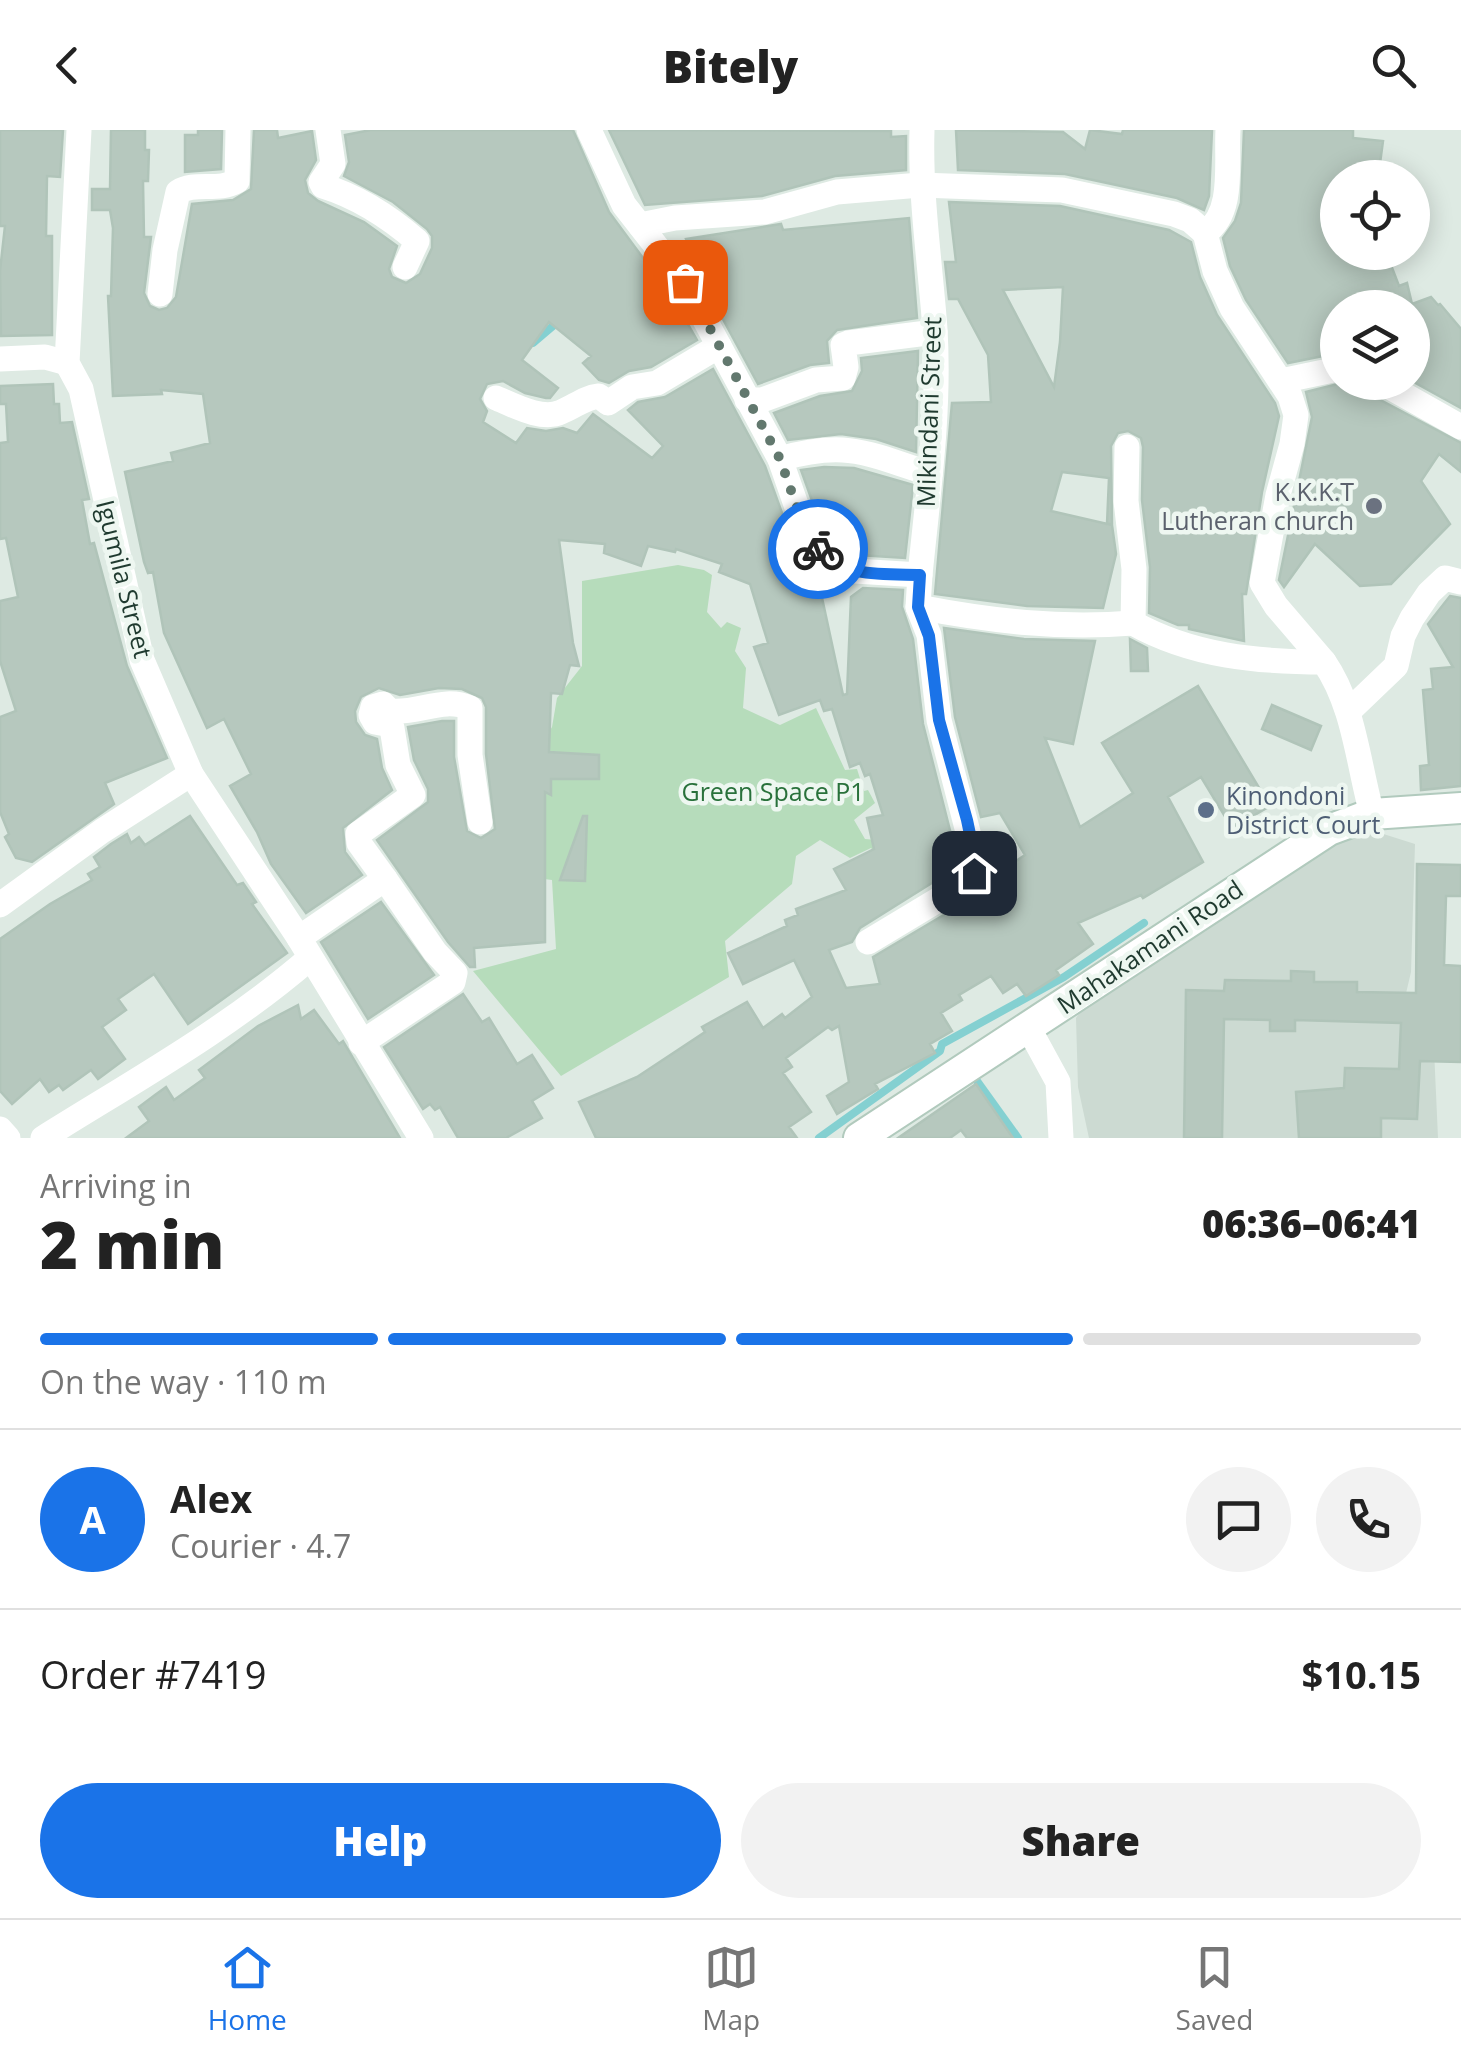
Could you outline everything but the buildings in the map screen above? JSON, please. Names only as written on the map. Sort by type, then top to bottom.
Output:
[{"type":"street","name":"Igumila Street","points":[[79,130],[66,363],[82,389],[142,660],[191,774],[305,948],[421,1138]]},
{"type":"street","points":[[160,294],[178,192],[186,187],[210,188],[237,181],[238,130]]},
{"type":"street","points":[[328,130],[332,168],[321,182],[323,186],[353,194],[417,241],[405,267]]},
{"type":"street","points":[[589,130],[635,220],[685,282],[780,459],[805,526],[821,553],[833,564],[855,571],[920,575]]},
{"type":"street","name":"Mikindani Street","points":[[868,942],[966,883],[976,863],[939,720],[929,636],[918,607],[930,474],[935,332],[920,185],[922,130]]},
{"type":"street","points":[[1206,233],[1221,218],[1228,179],[1228,130]]},
{"type":"street","points":[[635,220],[755,214],[837,192],[920,185],[1036,187],[1083,193],[1190,220],[1206,233],[1215,271],[1232,308],[1281,381],[1296,414],[1262,583],[1338,682],[1372,814]]},
{"type":"street","points":[[748,400],[762,400],[816,380],[843,378],[843,345],[848,342],[935,332]]},
{"type":"street","points":[[496,398],[551,415],[584,398],[600,396],[608,403],[632,387],[657,383],[719,346]]},
{"type":"street","points":[[0,359],[45,358],[66,363]]},
{"type":"street","points":[[1281,381],[1320,373]]},
{"type":"street","points":[[1413,400],[1461,427]]},
{"type":"street","points":[[1127,447],[1133,623]]},
{"type":"street","points":[[780,459],[820,448],[856,450],[930,474]]},
{"type":"street","points":[[1348,712],[1396,666],[1403,636],[1429,593],[1446,578],[1461,582]]},
{"type":"street","points":[[918,607],[1031,624],[1133,623],[1176,644],[1218,654],[1324,662]]},
{"type":"street","points":[[361,1043],[453,982],[456,973],[434,952],[359,842],[358,834],[413,792],[398,765],[391,725],[375,722],[371,715],[374,707],[384,704],[390,712],[409,713],[442,702],[470,708],[470,755],[480,822]]},
{"type":"street","points":[[0,905],[102,831],[191,774]]},
{"type":"street","name":"Mahakamani Road","points":[[859,1138],[1329,830],[1372,814],[1461,808]]},
{"type":"street","points":[[43,1138],[177,1058],[257,1001],[305,948],[386,879]]},
{"type":"street","points":[[1028,1027],[1058,1082],[1061,1138]]},
{"type":"street","points":[[0,1129],[8,1138]]},
{"type":"shaded area","points":[[1355,825],[1415,844],[1411,972],[1403,1006],[1434,1049],[1438,1138],[1089,1138],[1078,1087],[1076,1018],[1085,1004]]},
{"type":"green space","name":"Green Space P1","points":[[678,565],[712,575],[707,612],[721,628],[727,622],[741,628],[735,651],[746,668],[743,708],[780,725],[816,708],[845,770],[857,769],[864,791],[868,790],[875,803],[854,820],[865,839],[888,841],[895,878],[871,848],[850,858],[820,840],[796,856],[792,884],[725,941],[729,977],[561,1076],[473,971],[556,949],[552,880],[513,875],[527,771],[552,727],[557,698],[582,666],[582,581]]},
{"type":"waterway","points":[[529,340],[533,343],[560,320]]},
{"type":"waterway","points":[[819,1138],[940,1051],[942,1044],[1064,977],[1144,923]]},
{"type":"waterway","points":[[972,1074],[1018,1138]]},
{"type":"way so far","points":[[685,282],[780,459],[800,516],[818,549]]},
{"type":"place","name":"K.K.K.T Lutheran church","points":[[1374,506]]},
{"type":"place","name":"Kinondoni District Court","points":[[1206,810]]},
{"type":"route","points":[[818,549],[833,564],[855,571],[920,575],[918,607],[929,636],[939,720],[967,820],[976,863],[974,873]]}]
